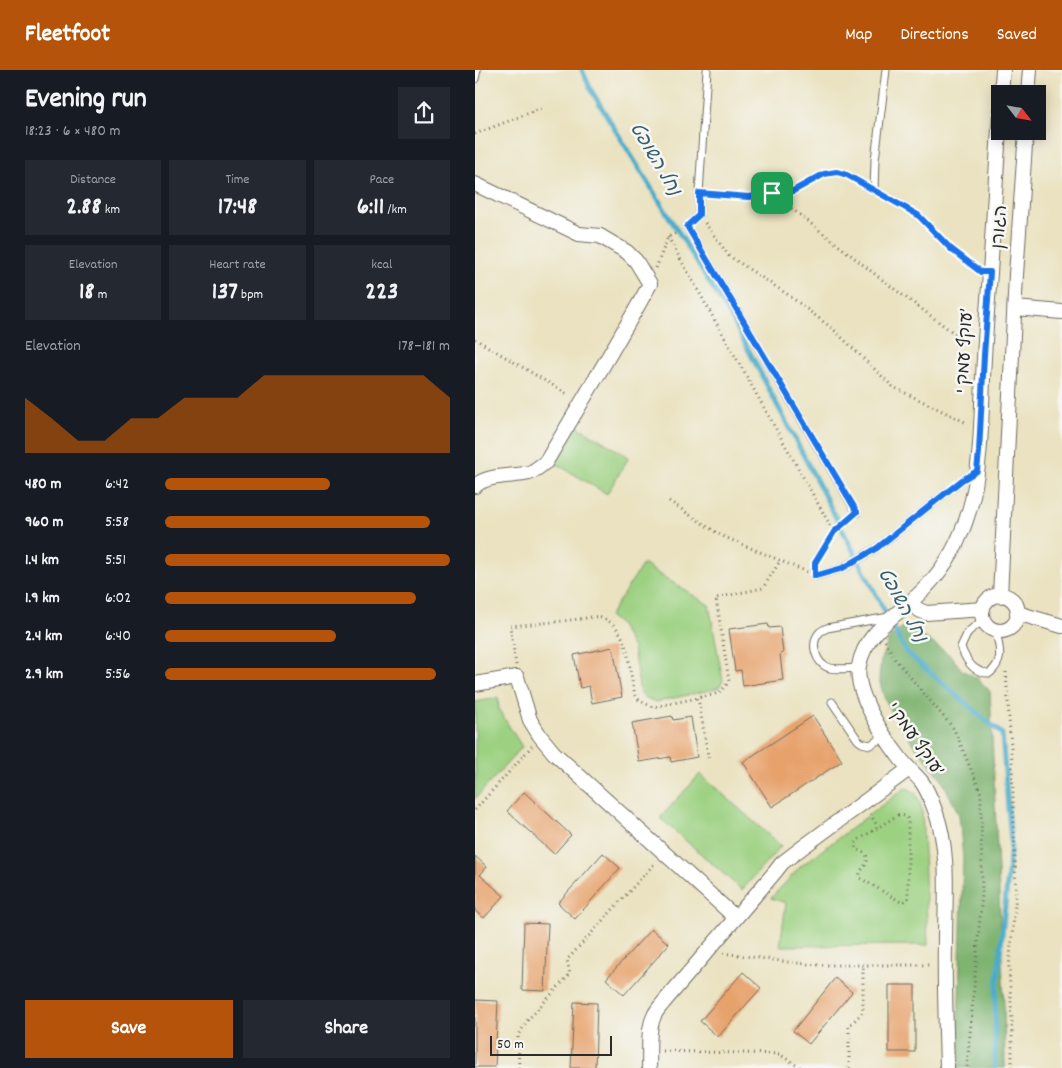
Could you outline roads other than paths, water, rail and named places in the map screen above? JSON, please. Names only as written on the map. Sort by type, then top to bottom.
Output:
[{"type":"street","points":[[1002,85],[1003,70]]},
{"type":"street","points":[[1029,85],[1030,70]]},
{"type":"street","name":"עוקף עמק י’","points":[[947,1068],[945,858],[941,833],[931,798],[921,781],[901,759],[885,736],[864,700],[858,668],[863,651],[872,636],[927,586],[945,563],[959,539],[969,511],[977,471],[981,430],[998,140]]},
{"type":"street","name":"הגורן","points":[[1000,596],[1025,140]]},
{"type":"street","points":[[475,184],[579,234],[600,236],[627,252],[636,261],[650,284],[546,462],[531,472],[480,481],[475,486]]},
{"type":"street","points":[[1015,308],[1062,312]]},
{"type":"street","points":[[994,596],[1010,599],[1017,608],[1017,613],[1017,618],[1011,627],[1001,631],[996,631],[986,625],[983,614],[985,604],[994,596]]},
{"type":"street","points":[[910,603],[927,613],[983,614]]},
{"type":"street","points":[[1017,613],[1062,626]]},
{"type":"street","points":[[475,684],[517,677],[530,720],[554,753],[736,918]]},
{"type":"street","points":[[649,1068],[650,1028],[653,1017],[775,872],[789,857],[909,769]]},
{"type":"lane","points":[[475,79],[477,70]]},
{"type":"lane","points":[[707,70],[699,215],[687,226],[857,512]]},
{"type":"lane","points":[[874,190],[875,160],[887,70]]},
{"type":"lane","points":[[815,576],[843,568],[877,548],[962,480],[977,471]]},
{"type":"lane","points":[[983,614],[968,632],[961,647],[965,658],[973,668],[983,674],[990,673],[997,667],[1000,656],[996,631]]},
{"type":"lane","points":[[858,668],[831,669],[822,665],[814,648],[817,636],[827,628],[892,617]]},
{"type":"lane","points":[[832,702],[862,743],[870,744],[885,736]]},
{"type":"waterway","name":"נחל השופט","points":[[582,70],[591,90],[735,324],[906,652],[1002,734],[1011,844],[995,1005],[995,1068]]}]
